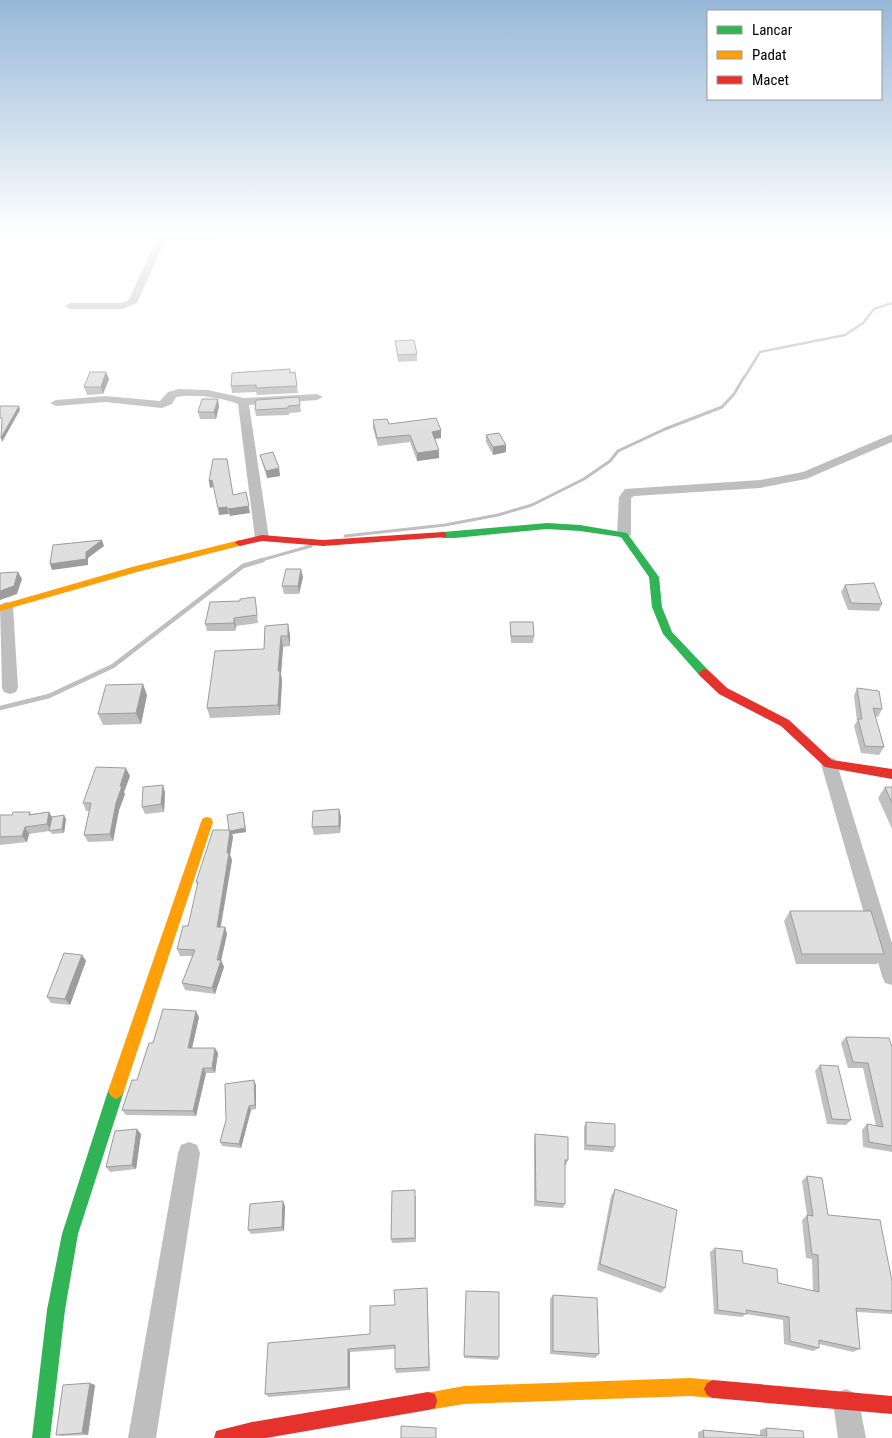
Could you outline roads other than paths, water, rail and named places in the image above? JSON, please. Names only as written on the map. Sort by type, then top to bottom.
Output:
[{"type":"street","points":[[70,306],[122,306],[132,304],[134,299]]},
{"type":"street","points":[[56,403],[105,399],[162,405],[168,402],[172,394],[181,392],[223,396],[244,402],[317,397]]},
{"type":"street","points":[[244,402],[262,538]]},
{"type":"street","points":[[892,438],[806,475],[760,484],[630,492],[624,497],[624,535],[654,577],[657,607],[668,634],[695,665],[723,692],[786,723],[829,764],[892,976]]},
{"type":"street","points":[[10,688],[3,608],[135,568],[262,538],[323,544],[412,536],[465,535],[536,526],[588,528],[624,535]]},
{"type":"street","points":[[829,764],[892,774]]},
{"type":"street","points":[[41,1438],[56,1310],[70,1234],[207,822]]},
{"type":"street","points":[[142,1438],[189,1153]]},
{"type":"street","points":[[229,1437],[464,1395],[690,1387],[892,1405]]},
{"type":"street","points":[[846,1402],[852,1438]]},
{"type":"waterway","points":[[744,378],[760,352],[845,335],[863,323],[874,309],[892,303]]},
{"type":"waterway","points":[[345,536],[445,525],[498,515],[532,505],[584,479],[610,461],[618,451],[665,429],[722,407],[734,394],[744,377]]},
{"type":"waterway","points":[[258,561],[311,546]]},
{"type":"waterway","points":[[0,708],[49,696],[113,666],[243,566],[263,560]]}]
